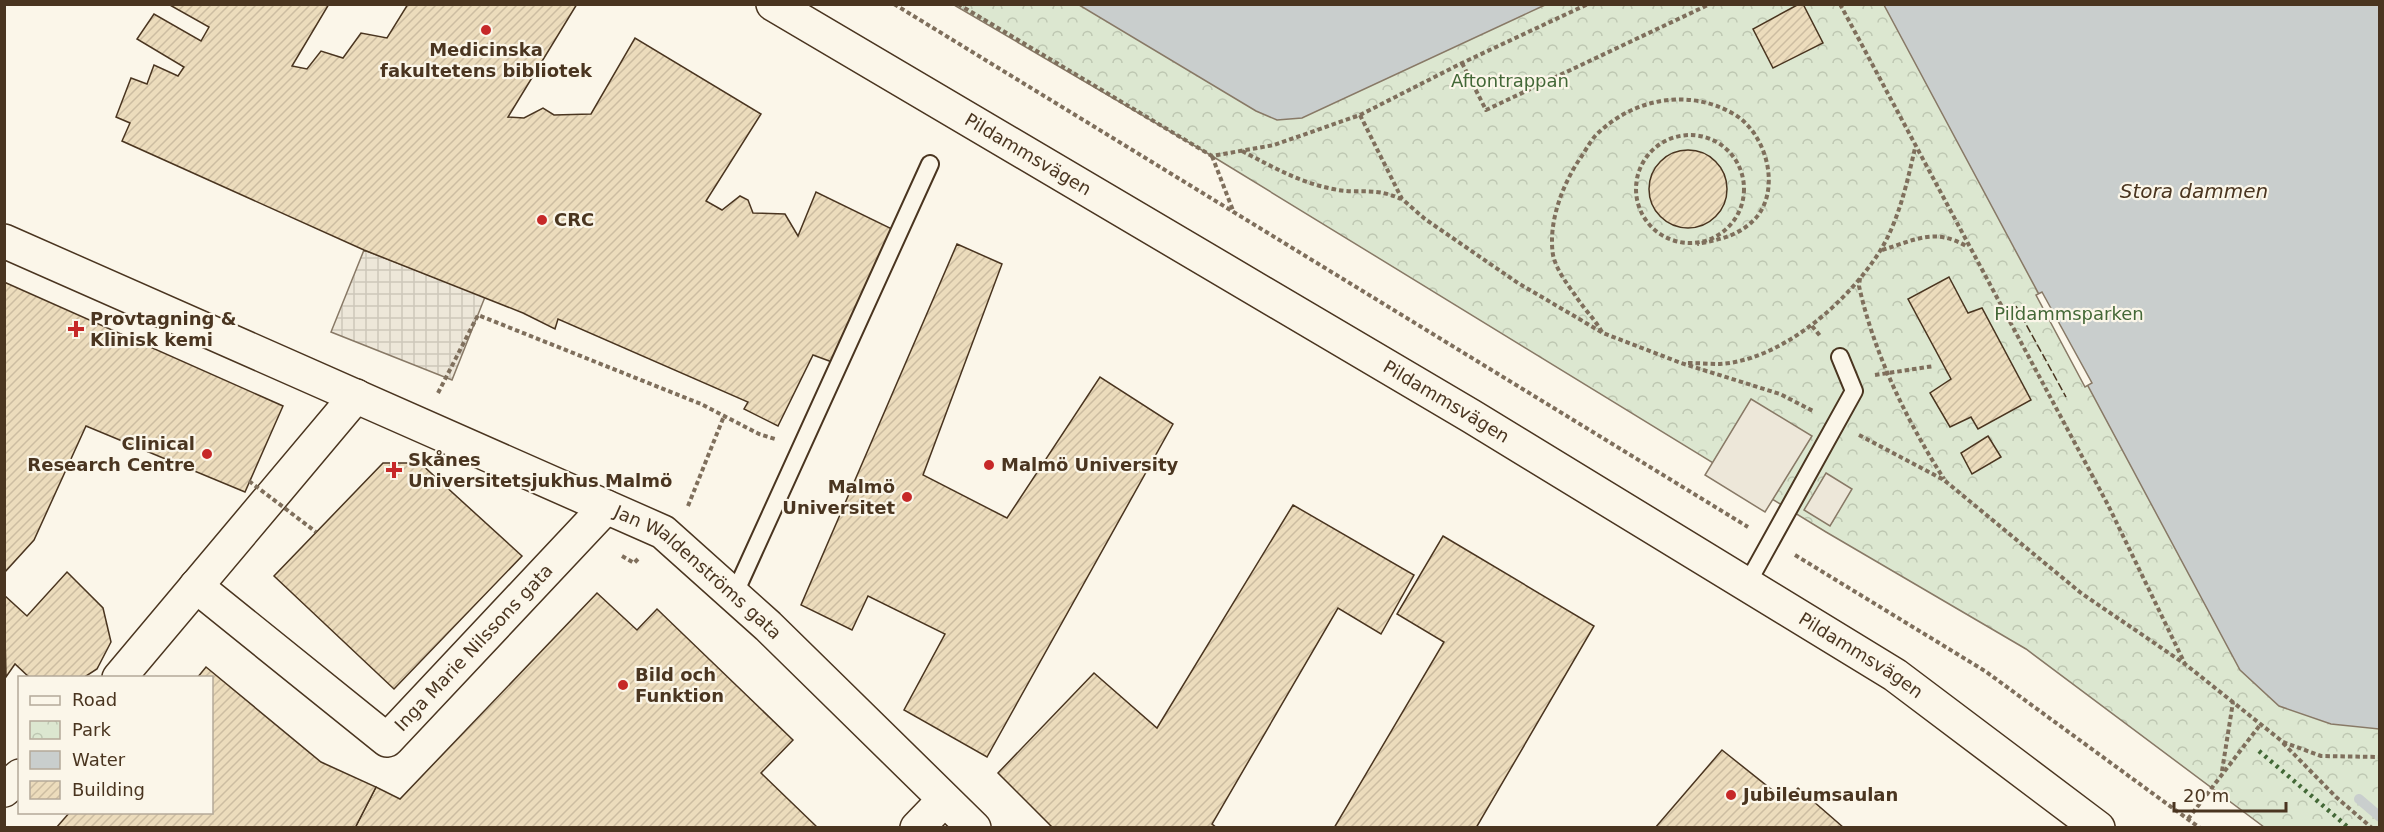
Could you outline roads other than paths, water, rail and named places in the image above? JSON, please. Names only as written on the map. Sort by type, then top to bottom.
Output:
[{"type":"street","name":"Pildammsvägen","points":[[773,4],[1471,416],[1895,675],[2098,828]]},
{"type":"street","name":"Jan Waldenströms gata","points":[[4,241],[663,532],[734,595],[974,828]]},
{"type":"street","points":[[121,676],[356,396]]},
{"type":"street","name":"Inga Marie Nilssons gata","points":[[196,586],[387,740],[606,507]]},
{"type":"street","points":[[4,789],[18,778]]},
{"type":"street","points":[[917,828],[944,800]]},
{"type":"lane","points":[[734,595],[930,164]]},
{"type":"lane","points":[[1747,584],[1854,391],[1839,357]]},
{"type":"water","points":[[1079,5],[1545,5],[1302,118],[1277,120],[1256,111]]},
{"type":"water","name":"Stora dammen","points":[[1884,5],[2379,5],[2379,729],[2331,724],[2279,706],[2240,670]]},
{"type":"waterway","points":[[2359,799],[2380,817]]},
{"type":"place","name":"Medicinska fakultetens bibliotek","points":[[486,30]]},
{"type":"place","name":"CRC","points":[[542,220]]},
{"type":"place","name":"Provtagning & Klinisk kemi","points":[[76,329]]},
{"type":"place","name":"Clinical Research Centre","points":[[207,454]]},
{"type":"place","name":"Malmö University","points":[[989,465]]},
{"type":"place","name":"Skånes Universitetsjukhus Malmö","points":[[394,470]]},
{"type":"place","name":"Malmö Universitet","points":[[907,497]]},
{"type":"place","name":"Bild och Funktion","points":[[623,685]]},
{"type":"place","name":"Jubileumsaulan","points":[[1731,795]]},
{"type":"park label","name":"Aftontrappan","points":[[1510,81]]},
{"type":"park label","name":"Pildammsparken","points":[[2069,314]]}]
